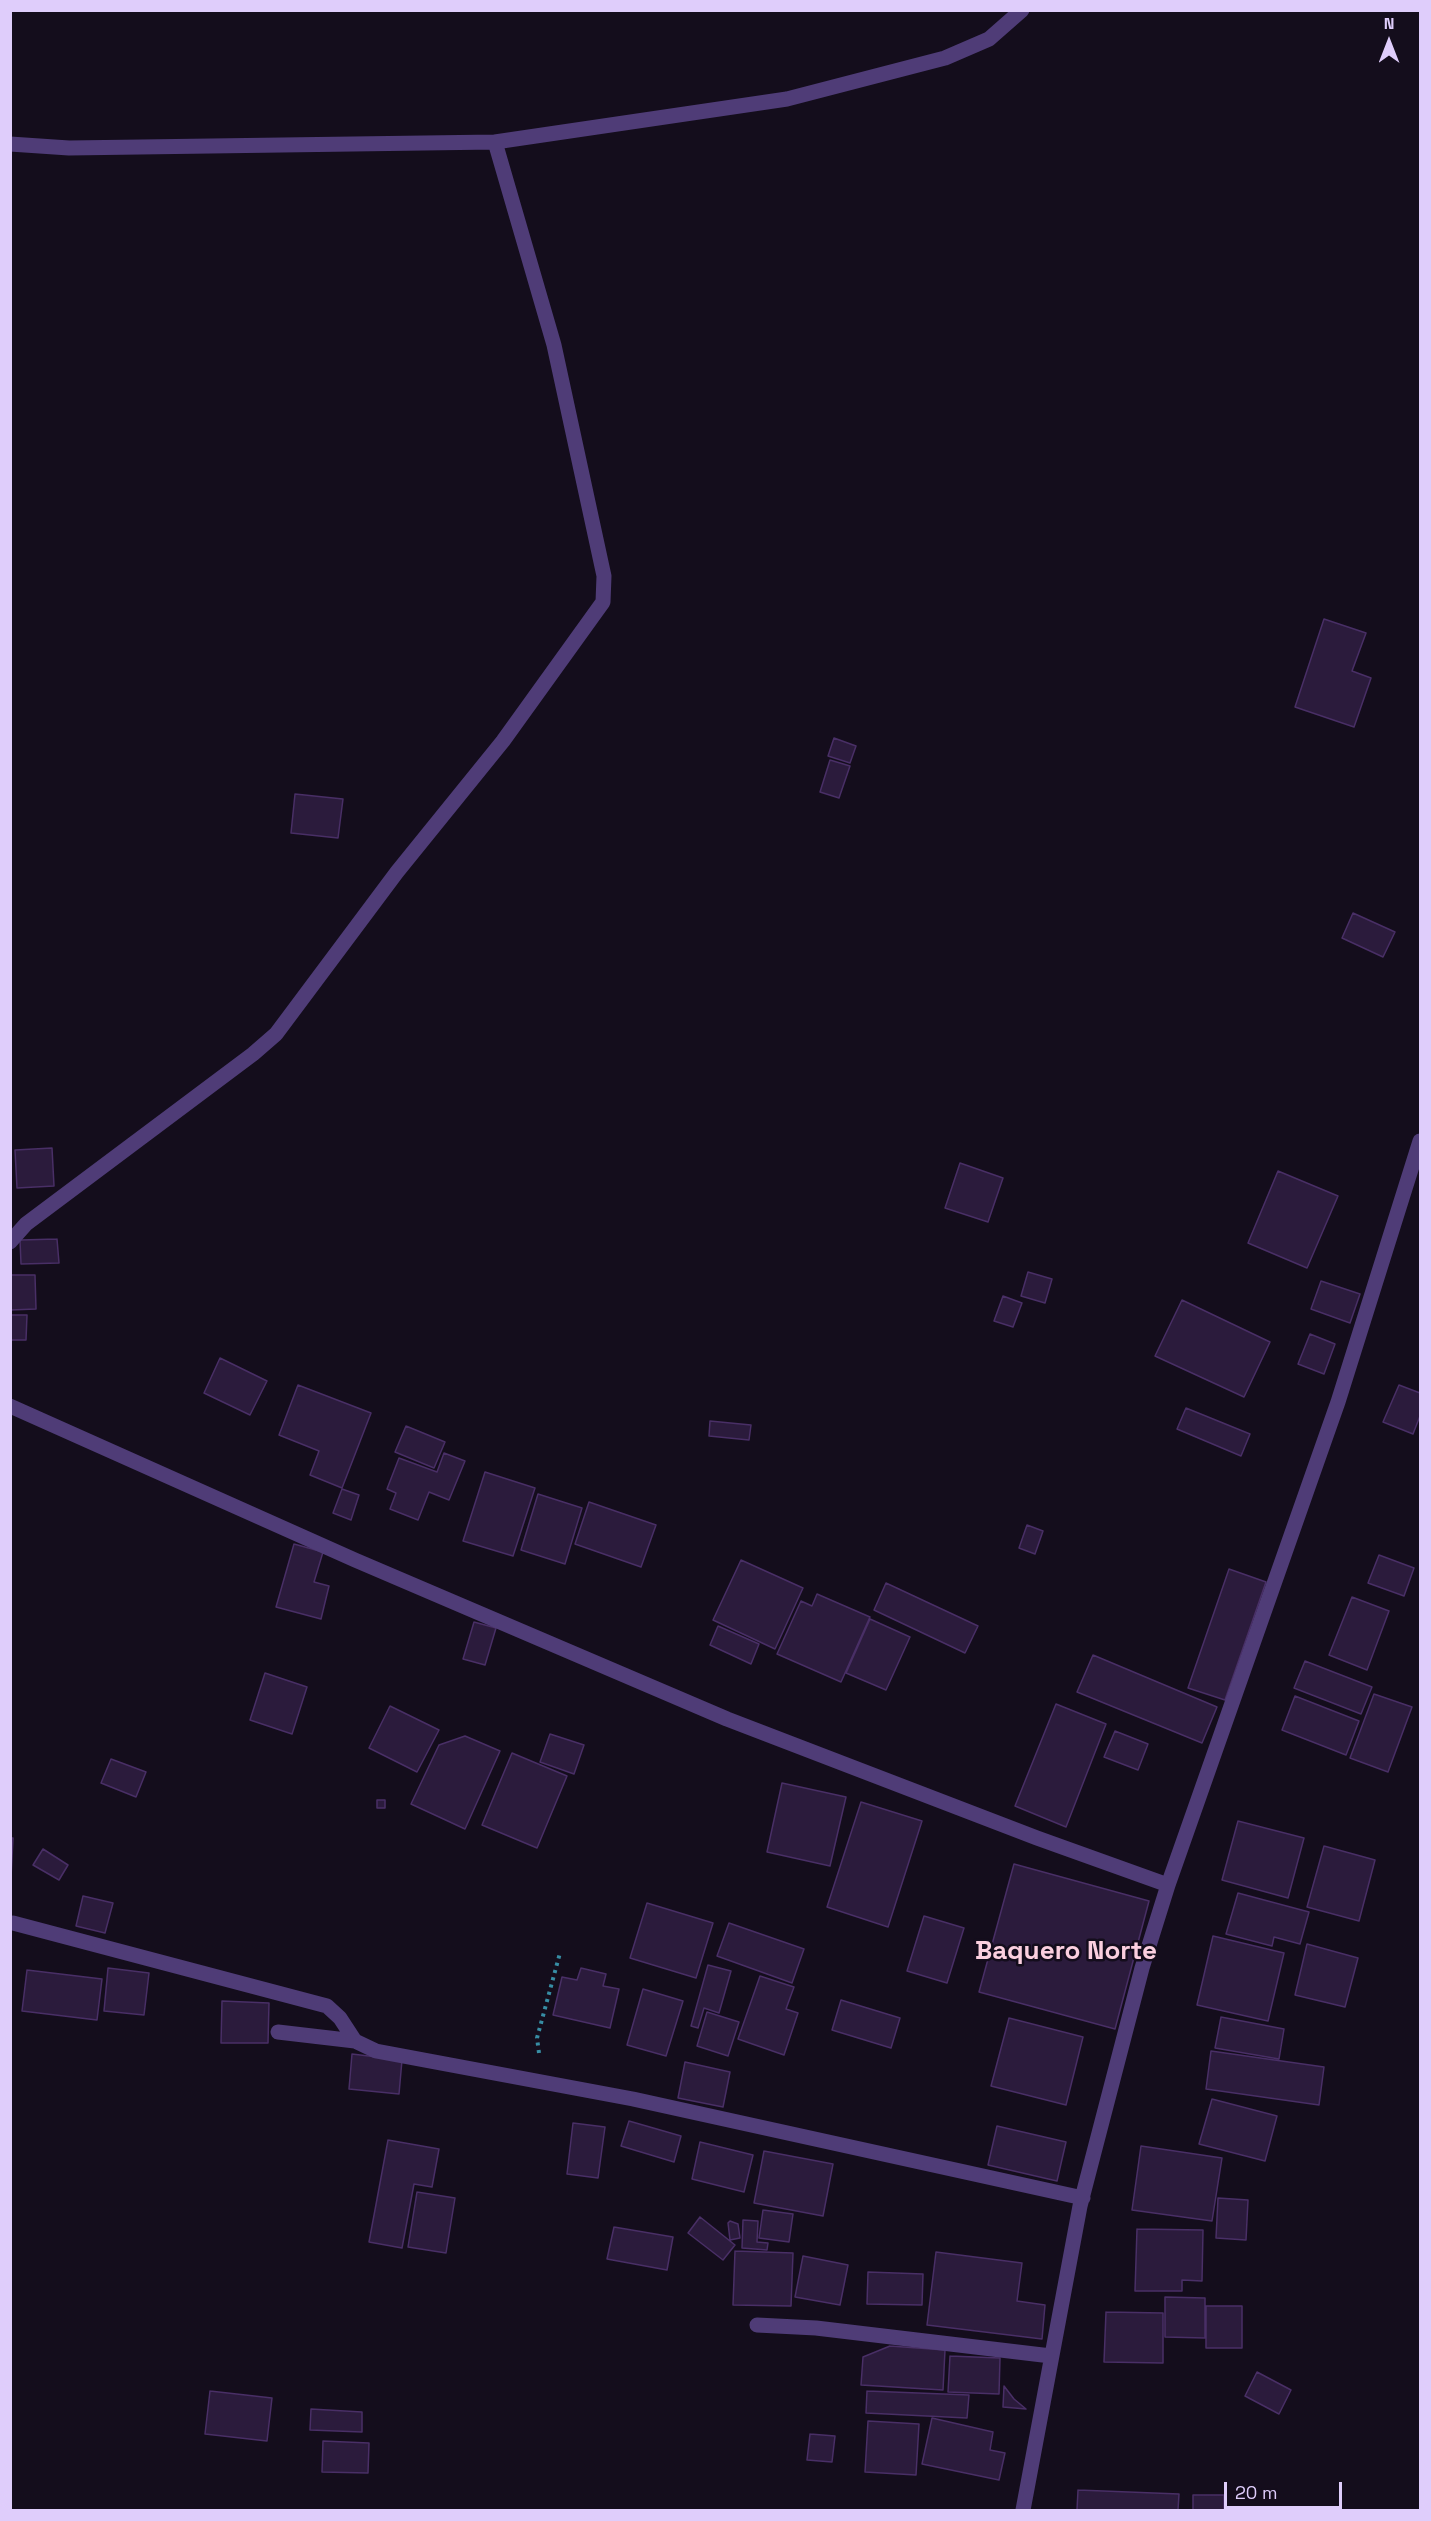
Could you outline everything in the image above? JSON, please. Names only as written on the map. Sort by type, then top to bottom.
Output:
[{"type":"street","points":[[10,144],[69,148],[495,142],[787,99],[945,58],[989,39],[1022,10]]},
{"type":"street","points":[[10,1242],[26,1224],[253,1054],[276,1034],[397,872],[503,741],[603,602],[604,576],[554,345],[495,142]]},
{"type":"street","points":[[1023,2511],[1083,2198],[1142,1968],[1168,1885],[1338,1402],[1420,1141]]},
{"type":"street","points":[[10,1406],[355,1560],[727,1719],[1037,1838],[1168,1885]]},
{"type":"street","points":[[13,1923],[327,2006],[340,2018],[356,2041]]},
{"type":"street","points":[[278,2031],[356,2041],[376,2051],[633,2099],[1083,2198]]},
{"type":"street","points":[[757,2325],[816,2328],[1051,2356]]},
{"type":"path","points":[[560,1953],[537,2038],[539,2053],[561,2086]]},
{"type":"building","points":[[1324,619],[1366,633],[1352,671],[1371,678],[1354,727],[1295,707]]},
{"type":"building","points":[[834,738],[856,746],[850,763],[828,756]]},
{"type":"building","points":[[830,760],[850,766],[839,798],[820,792]]},
{"type":"building","points":[[295,794],[343,799],[338,838],[291,833]]},
{"type":"building","points":[[1353,913],[1395,932],[1383,957],[1342,938]]},
{"type":"building","points":[[52,1148],[54,1186],[17,1188],[15,1150]]},
{"type":"building","points":[[960,1163],[1003,1178],[988,1222],[945,1208]]},
{"type":"building","points":[[1278,1171],[1338,1196],[1307,1268],[1248,1243]]},
{"type":"building","points":[[57,1239],[59,1263],[21,1264],[20,1240]]},
{"type":"building","points":[[1028,1272],[1052,1279],[1045,1303],[1021,1296]]},
{"type":"building","points":[[10,1275],[35,1275],[36,1309],[10,1310]]},
{"type":"building","points":[[1321,1281],[1360,1294],[1350,1323],[1311,1309]]},
{"type":"building","points":[[1003,1296],[1022,1303],[1013,1327],[994,1321]]},
{"type":"building","points":[[1182,1300],[1270,1342],[1244,1397],[1155,1356]]},
{"type":"building","points":[[10,1315],[27,1315],[26,1340],[10,1340]]},
{"type":"building","points":[[1310,1334],[1335,1344],[1324,1374],[1298,1364]]},
{"type":"building","points":[[220,1358],[267,1381],[250,1415],[204,1393]]},
{"type":"building","points":[[298,1385],[371,1413],[342,1488],[310,1475],[319,1451],[279,1435]]},
{"type":"building","points":[[1399,1385],[1420,1393],[1420,1416],[1413,1434],[1383,1422]]},
{"type":"building","points":[[1186,1408],[1250,1434],[1241,1456],[1177,1429]]},
{"type":"building","points":[[710,1421],[751,1425],[749,1440],[709,1436]]},
{"type":"building","points":[[406,1426],[445,1442],[434,1468],[395,1452]]},
{"type":"building","points":[[444,1453],[465,1461],[449,1500],[429,1492],[418,1520],[390,1509],[396,1493],[387,1489],[399,1458],[437,1472]]},
{"type":"building","points":[[485,1472],[535,1488],[513,1556],[463,1541]]},
{"type":"building","points":[[342,1489],[359,1495],[351,1520],[333,1513]]},
{"type":"building","points":[[538,1494],[582,1508],[565,1564],[521,1550]]},
{"type":"building","points":[[589,1502],[656,1525],[641,1567],[575,1544]]},
{"type":"building","points":[[1027,1525],[1043,1531],[1035,1554],[1019,1548]]},
{"type":"building","points":[[294,1544],[323,1552],[314,1582],[329,1586],[321,1619],[276,1607]]},
{"type":"building","points":[[1379,1555],[1414,1568],[1404,1596],[1368,1583]]},
{"type":"building","points":[[741,1560],[803,1588],[775,1649],[713,1620]]},
{"type":"building","points":[[1229,1569],[1266,1582],[1225,1700],[1188,1688]]},
{"type":"building","points":[[886,1583],[978,1626],[965,1653],[874,1610]]},
{"type":"building","points":[[817,1594],[870,1617],[841,1682],[777,1654],[801,1601],[812,1606]]},
{"type":"building","points":[[1352,1597],[1389,1611],[1367,1670],[1329,1655]]},
{"type":"building","points":[[870,1619],[910,1637],[886,1690],[846,1673]]},
{"type":"building","points":[[474,1622],[496,1628],[485,1665],[463,1659]]},
{"type":"building","points":[[718,1626],[759,1644],[751,1664],[710,1645]]},
{"type":"building","points":[[1093,1655],[1217,1707],[1202,1743],[1077,1692]]},
{"type":"building","points":[[1305,1661],[1372,1687],[1361,1714],[1294,1688]]},
{"type":"building","points":[[265,1673],[307,1687],[292,1734],[250,1720]]},
{"type":"building","points":[[1374,1694],[1412,1707],[1388,1772],[1350,1758]]},
{"type":"building","points":[[1295,1696],[1359,1721],[1346,1755],[1282,1730]]},
{"type":"building","points":[[1056,1704],[1106,1724],[1066,1827],[1015,1806]]},
{"type":"building","points":[[390,1706],[439,1730],[417,1772],[369,1748]]},
{"type":"building","points":[[1115,1731],[1148,1744],[1138,1770],[1104,1757]]},
{"type":"building","points":[[550,1734],[584,1745],[574,1774],[540,1762]]},
{"type":"building","points":[[465,1736],[500,1751],[465,1829],[411,1804],[439,1745]]},
{"type":"building","points":[[512,1753],[567,1776],[537,1848],[482,1825]]},
{"type":"building","points":[[111,1759],[146,1772],[136,1797],[101,1783]]},
{"type":"building","points":[[782,1783],[846,1797],[830,1866],[767,1852]]},
{"type":"building","points":[[377,1800],[385,1800],[385,1808],[377,1808]]},
{"type":"building","points":[[861,1802],[922,1821],[888,1927],[827,1907]]},
{"type":"building","points":[[1238,1821],[1304,1838],[1288,1898],[1222,1880]]},
{"type":"building","points":[[10,1838],[13,1838],[10,1897]]},
{"type":"building","points":[[1324,1846],[1375,1860],[1359,1921],[1307,1907]]},
{"type":"building","points":[[43,1849],[68,1865],[59,1880],[33,1865]]},
{"type":"building","points":[[1014,1864],[1149,1901],[1115,2029],[979,1992]]},
{"type":"building","points":[[1238,1893],[1309,1912],[1300,1944],[1274,1937],[1272,1946],[1226,1934]]},
{"type":"building","points":[[83,1896],[113,1903],[105,1933],[76,1926]]},
{"type":"building","points":[[647,1903],[713,1923],[696,1978],[630,1958]]},
{"type":"building","points":[[924,1916],[964,1928],[947,1983],[907,1971]]},
{"type":"building","points":[[729,1923],[804,1949],[792,1983],[717,1956]]},
{"type":"building","points":[[1213,1936],[1284,1953],[1268,2021],[1197,2005]]},
{"type":"building","points":[[1307,1944],[1358,1958],[1345,2007],[1295,1995]]},
{"type":"building","points":[[708,1965],[731,1971],[719,2013],[704,2008],[698,2028],[691,2026]]},
{"type":"building","points":[[108,1968],[149,1973],[144,2015],[104,2011]]},
{"type":"building","points":[[581,1968],[606,1974],[603,1986],[619,1989],[610,2028],[553,2015],[562,1977],[577,1980]]},
{"type":"building","points":[[27,1970],[102,1979],[97,2020],[22,2011]]},
{"type":"building","points":[[760,1976],[794,1987],[786,2009],[798,2013],[784,2055],[738,2039]]},
{"type":"building","points":[[643,1989],[683,2001],[666,2056],[627,2045]]},
{"type":"building","points":[[841,2000],[900,2018],[891,2048],[832,2030]]},
{"type":"building","points":[[222,2001],[269,2003],[268,2043],[221,2043]]},
{"type":"building","points":[[707,2012],[739,2022],[728,2056],[697,2046]]},
{"type":"building","points":[[1221,2017],[1284,2029],[1279,2059],[1215,2048]]},
{"type":"building","points":[[1009,2018],[1083,2037],[1066,2105],[991,2086]]},
{"type":"building","points":[[1211,2051],[1324,2067],[1319,2105],[1206,2089]]},
{"type":"building","points":[[352,2054],[402,2060],[399,2094],[349,2089]]},
{"type":"building","points":[[685,2062],[730,2072],[723,2107],[678,2098]]},
{"type":"building","points":[[1212,2099],[1277,2116],[1265,2161],[1199,2144]]},
{"type":"building","points":[[629,2121],[681,2136],[674,2162],[621,2146]]},
{"type":"building","points":[[573,2123],[605,2127],[598,2178],[567,2174]]},
{"type":"building","points":[[997,2126],[1066,2142],[1057,2181],[988,2165]]},
{"type":"building","points":[[388,2140],[439,2149],[432,2187],[414,2184],[402,2248],[369,2242]]},
{"type":"building","points":[[700,2142],[753,2155],[744,2192],[692,2179]]},
{"type":"building","points":[[1141,2146],[1222,2158],[1212,2221],[1132,2210]]},
{"type":"building","points":[[764,2151],[833,2164],[823,2216],[754,2203]]},
{"type":"building","points":[[417,2192],[455,2198],[446,2253],[408,2247]]},
{"type":"building","points":[[1218,2198],[1248,2200],[1246,2240],[1216,2238]]},
{"type":"building","points":[[763,2210],[793,2214],[789,2242],[759,2238]]},
{"type":"building","points":[[700,2217],[735,2245],[723,2260],[688,2233]]},
{"type":"building","points":[[743,2220],[758,2221],[757,2242],[768,2243],[767,2250],[742,2248]]},
{"type":"building","points":[[730,2221],[738,2224],[740,2238],[730,2240],[728,2223]]},
{"type":"building","points":[[614,2227],[673,2237],[667,2270],[607,2259]]},
{"type":"building","points":[[1137,2229],[1203,2230],[1202,2281],[1182,2280],[1182,2291],[1135,2291]]},
{"type":"building","points":[[735,2251],[793,2253],[791,2306],[733,2305]]},
{"type":"building","points":[[936,2252],[1022,2263],[1017,2301],[1045,2305],[1042,2339],[927,2325]]},
{"type":"building","points":[[803,2256],[848,2265],[840,2305],[795,2297]]},
{"type":"building","points":[[868,2272],[923,2274],[922,2305],[867,2304]]},
{"type":"building","points":[[1165,2297],[1205,2298],[1205,2338],[1165,2337]]},
{"type":"building","points":[[1206,2306],[1242,2306],[1242,2348],[1206,2348]]},
{"type":"building","points":[[1106,2312],[1163,2313],[1163,2363],[1104,2362]]},
{"type":"building","points":[[890,2346],[945,2350],[943,2390],[861,2385],[863,2357]]},
{"type":"building","points":[[950,2356],[1000,2358],[999,2394],[948,2392]]},
{"type":"building","points":[[1257,2372],[1291,2390],[1279,2414],[1245,2396]]},
{"type":"building","points":[[1004,2386],[1014,2399],[1026,2409],[1003,2407]]},
{"type":"building","points":[[210,2391],[272,2398],[267,2441],[205,2434]]},
{"type":"building","points":[[867,2391],[969,2395],[967,2418],[866,2413]]},
{"type":"building","points":[[311,2409],[362,2412],[362,2432],[310,2430]]},
{"type":"building","points":[[932,2418],[993,2432],[990,2450],[1005,2453],[999,2480],[922,2464]]},
{"type":"building","points":[[868,2421],[919,2424],[916,2475],[865,2472]]},
{"type":"building","points":[[810,2434],[835,2436],[832,2462],[807,2460]]},
{"type":"building","points":[[323,2441],[369,2443],[368,2473],[322,2472]]},
{"type":"building","points":[[1078,2490],[1179,2494],[1178,2510],[1077,2510]]},
{"type":"building","points":[[1193,2495],[1224,2495],[1224,2510],[1193,2510]]},
{"type":"district","name":"Baquero Norte","points":[[1066,1952]]}]
